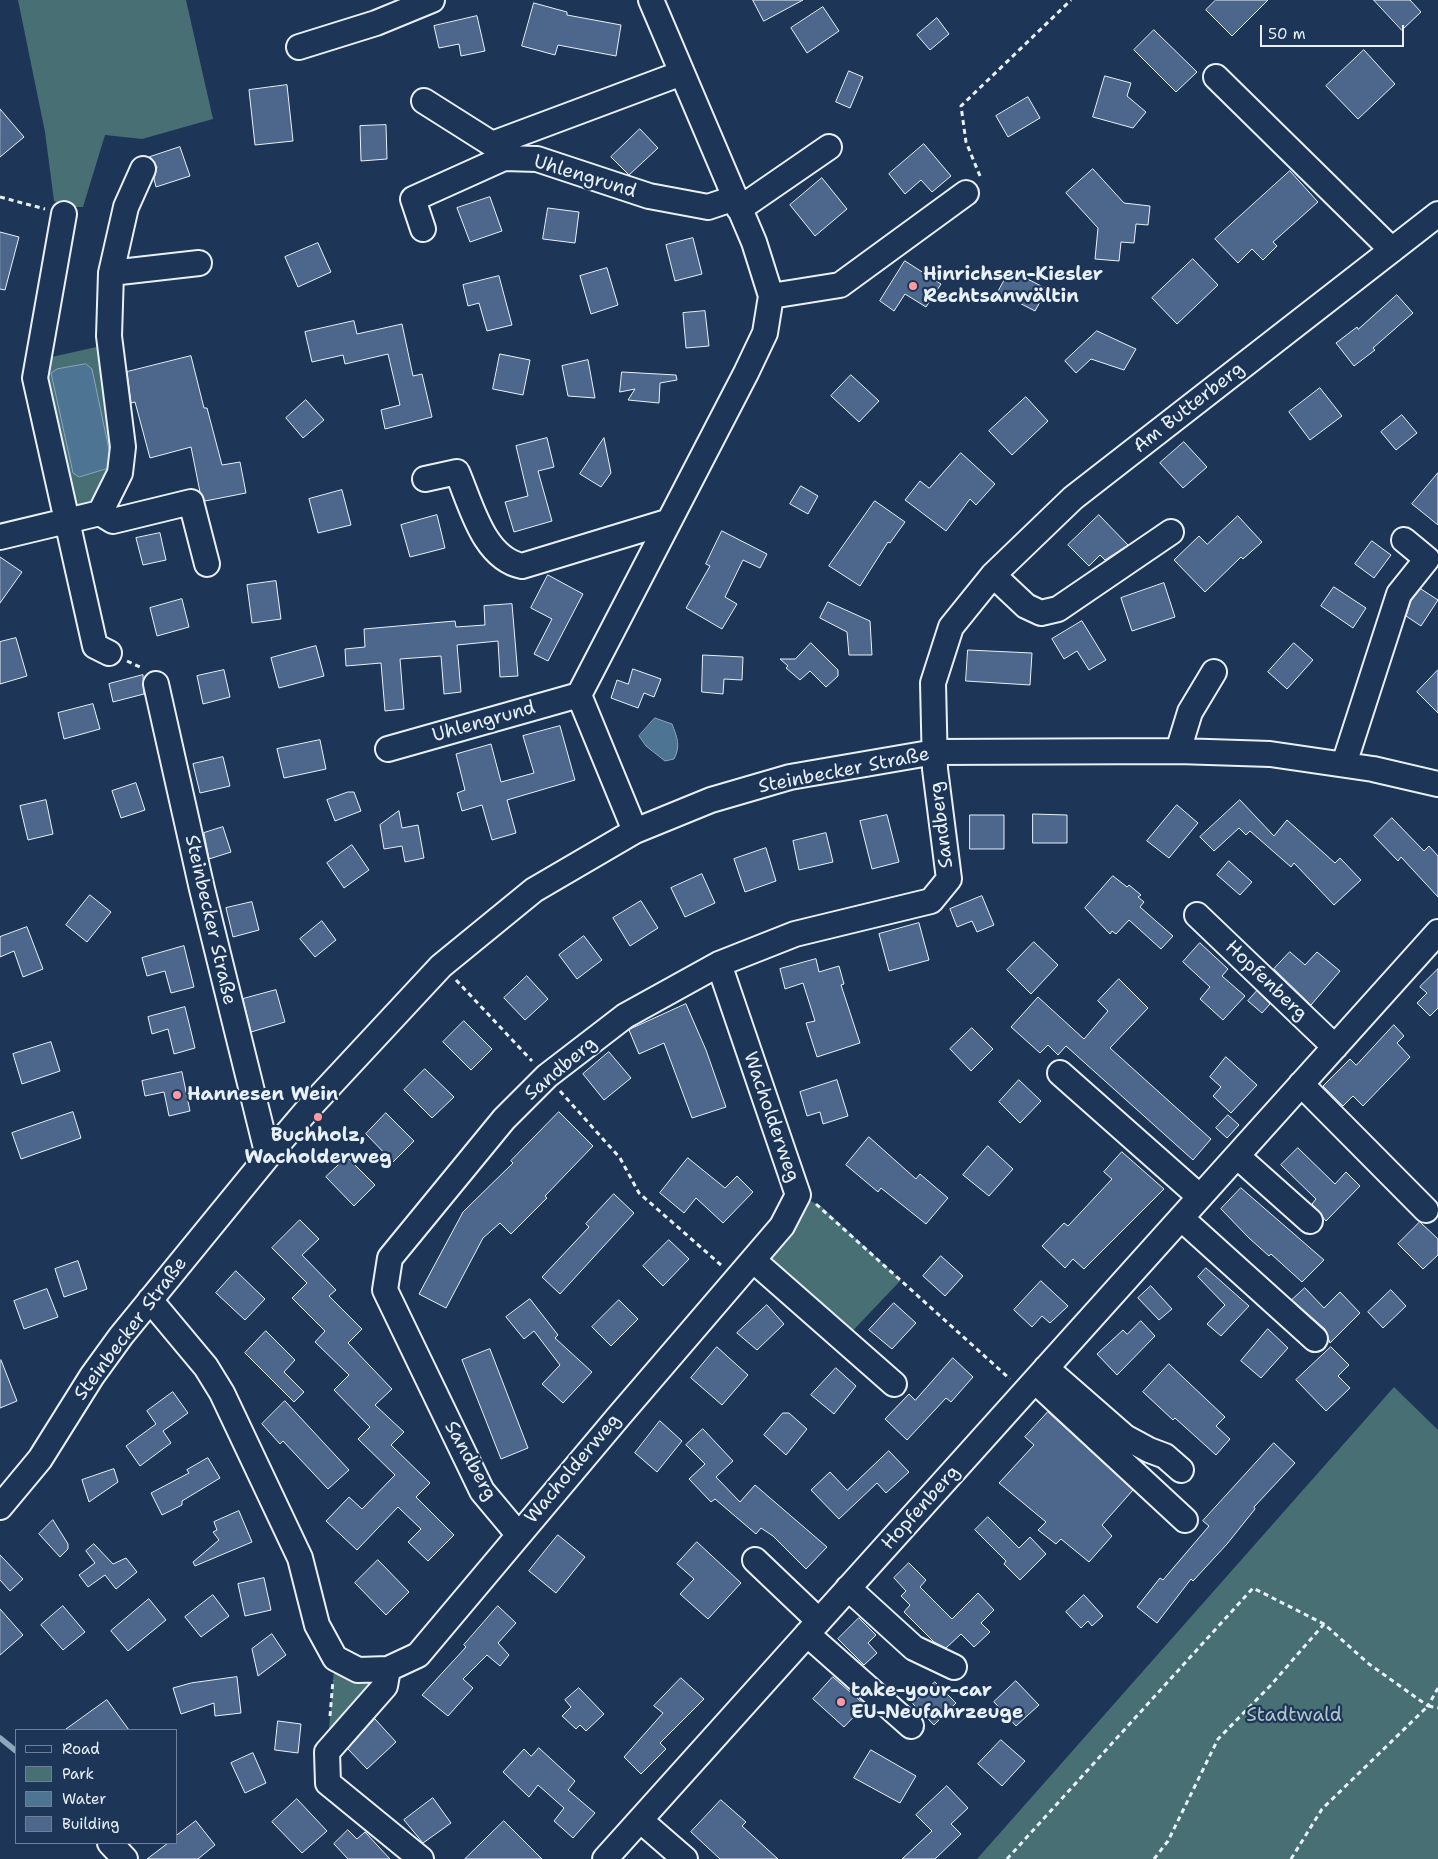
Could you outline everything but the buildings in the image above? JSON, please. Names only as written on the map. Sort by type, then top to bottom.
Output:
[{"type":"street","points":[[300,48],[376,23],[432,0]]},
{"type":"street","points":[[635,831],[579,695],[667,522],[746,373],[765,333],[771,296],[754,242],[651,0]]},
{"type":"street","name":"Uhlengrund","points":[[424,100],[492,144],[682,73]]},
{"type":"street","points":[[1216,77],[1392,250]]},
{"type":"street","points":[[737,204],[829,147]]},
{"type":"street","name":"Uhlengrund","points":[[423,229],[413,200],[504,158],[537,159],[648,196],[708,207],[737,204]]},
{"type":"street","points":[[100,513],[120,473],[123,447],[109,336],[111,273],[126,207],[143,169]]},
{"type":"street","points":[[771,296],[840,284],[966,193]]},
{"type":"street","points":[[64,214],[35,378],[94,646],[109,653]]},
{"type":"street","name":"Am Butterberg","points":[[935,752],[933,683],[951,627],[993,575],[1072,498],[1438,214]]},
{"type":"street","points":[[111,273],[199,263]]},
{"type":"street","points":[[425,479],[457,472],[488,544],[500,557],[510,564],[522,566],[667,522]]},
{"type":"street","points":[[0,537],[100,513],[113,521],[191,502],[207,564]]},
{"type":"street","points":[[993,575],[1026,606],[1041,612],[1058,608],[1171,532]]},
{"type":"street","points":[[1344,764],[1398,594],[1427,559],[1404,540]]},
{"type":"street","points":[[1178,751],[1190,712],[1214,672]]},
{"type":"street","name":"Steinbecker Straße","points":[[156,684],[202,889],[268,1156]]},
{"type":"street","name":"Uhlengrund","points":[[388,749],[579,695]]},
{"type":"street","name":"Steinbecker Straße","points":[[0,1507],[40,1459],[92,1376],[150,1300],[308,1109],[441,966],[534,890],[635,831],[711,800],[790,777],[935,752],[1178,751],[1270,754],[1344,764],[1438,784]]},
{"type":"street","name":"Sandberg","points":[[518,1534],[482,1491],[385,1290],[390,1258],[504,1119],[547,1076],[625,1016],[719,964],[794,934],[931,902],[949,879],[935,752]]},
{"type":"street","name":"Hopfenberg","points":[[1197,915],[1335,1047]]},
{"type":"street","name":"Hopfenberg","points":[[605,1859],[1438,932]]},
{"type":"street","name":"Wacholderweg","points":[[335,1658],[358,1670],[388,1669],[418,1655],[518,1534],[782,1226],[798,1195],[719,964]]},
{"type":"street","points":[[1060,1073],[1200,1197]]},
{"type":"street","points":[[1301,1084],[1426,1210]]},
{"type":"street","points":[[1237,1156],[1310,1221]]},
{"type":"street","points":[[1181,1218],[1315,1339]]},
{"type":"street","points":[[753,1260],[894,1384]]},
{"type":"street","points":[[150,1300],[206,1367],[222,1393],[300,1558],[317,1625],[335,1658]]},
{"type":"street","points":[[1035,1380],[1125,1437],[1165,1456],[1181,1470]]},
{"type":"street","points":[[1035,1380],[1184,1520]]},
{"type":"street","points":[[755,1560],[813,1627],[911,1726]]},
{"type":"street","points":[[848,1588],[914,1648],[954,1667]]},
{"type":"street","points":[[388,1669],[385,1686],[327,1752],[328,1783],[421,1859]]},
{"type":"street","points":[[640,1820],[685,1859]]},
{"type":"street","points":[[111,1844],[125,1859]]},
{"type":"path","points":[[966,193],[981,178],[966,142],[961,106],[1071,0]]},
{"type":"path","points":[[0,197],[64,214]]},
{"type":"path","points":[[109,653],[154,674],[156,684]]},
{"type":"path","points":[[441,966],[547,1076],[620,1158],[639,1193],[737,1279]]},
{"type":"path","points":[[798,1195],[821,1206],[1035,1380]]},
{"type":"path","points":[[1007,1859],[1253,1588],[1324,1624],[1368,1664],[1428,1706],[1438,1708]]},
{"type":"path","points":[[1154,1859],[1168,1841],[1218,1738],[1270,1686],[1324,1624]]},
{"type":"path","points":[[327,1752],[335,1658]]},
{"type":"path","points":[[1291,1859],[1322,1809],[1428,1706],[1438,1688]]},
{"type":"green space","points":[[18,0],[186,0],[213,119],[142,139],[105,135],[83,207],[68,207],[54,201],[45,132]]},
{"type":"green space","points":[[110,344],[123,447],[100,513],[66,522],[38,360]]},
{"type":"green space","points":[[798,1195],[821,1206],[901,1280],[844,1340],[753,1260]]},
{"type":"green space","name":"Stadtwald","points":[[1394,1387],[1438,1430],[1438,1859],[977,1859]]},
{"type":"green space","points":[[335,1658],[388,1669],[327,1752]]},
{"type":"water","points":[[86,364],[92,369],[111,459],[109,468],[79,477],[73,473],[51,373],[57,369]]},
{"type":"water","points":[[655,718],[672,724],[678,746],[674,759],[665,761],[646,746],[639,736]]},
{"type":"waterway","points":[[0,1738],[15,1750]]},
{"type":"place","name":"Hinrichsen-Kiesler Rechtsanwältin","points":[[913,286]]},
{"type":"place","name":"Hannesen Wein","points":[[177,1095]]},
{"type":"place","name":"Buchholz, Wacholderweg","points":[[318,1117]]},
{"type":"place","name":"take-your-car EU-Neufahrzeuge","points":[[841,1702]]}]
